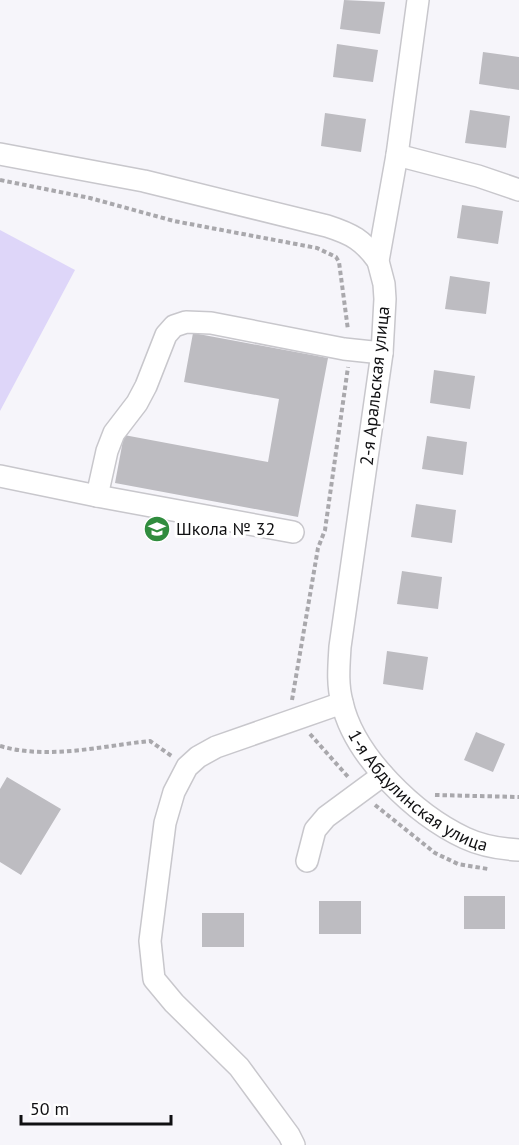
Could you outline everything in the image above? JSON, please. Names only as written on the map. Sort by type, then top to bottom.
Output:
[{"type":"street","name":"2-я Аральская улица","points":[[342,703],[338,672],[340,647],[382,353],[385,299],[378,261],[397,155],[418,0]]},
{"type":"street","points":[[0,154],[144,181],[327,226],[348,233],[363,242],[378,261]]},
{"type":"street","points":[[397,155],[478,176],[519,190]]},
{"type":"street","points":[[97,496],[107,451],[114,433],[142,395],[166,335],[174,326],[186,322],[211,323],[350,350],[382,353]]},
{"type":"street","points":[[0,476],[292,532]]},
{"type":"street","points":[[294,1145],[290,1135],[239,1067],[153,979],[150,941],[165,823],[174,792],[187,767],[216,747],[342,703]]},
{"type":"street","name":"1-я Абдулинская улица","points":[[342,703],[352,728],[367,754],[383,775],[427,815],[466,838],[484,845],[519,850]]},
{"type":"street","points":[[307,861],[315,830],[326,817],[383,775]]},
{"type":"path","points":[[0,180],[90,198],[174,220],[290,241],[316,248],[336,257],[339,262],[350,350],[326,530],[318,548],[291,703],[296,719]]},
{"type":"path","points":[[0,746],[18,751],[44,753],[150,741],[187,767]]},
{"type":"path","points":[[405,796],[449,794],[519,797]]},
{"type":"shaded area","points":[[0,230],[75,270],[0,411]]},
{"type":"building","points":[[344,0],[385,2],[380,34],[340,29]]},
{"type":"building","points":[[337,44],[378,50],[373,82],[333,77]]},
{"type":"building","points":[[483,52],[519,57],[519,90],[479,84]]},
{"type":"building","points":[[470,110],[510,116],[506,148],[465,143]]},
{"type":"building","points":[[325,113],[366,119],[361,152],[321,146]]},
{"type":"building","points":[[462,205],[503,211],[498,244],[457,238]]},
{"type":"building","points":[[450,276],[490,282],[486,314],[445,309]]},
{"type":"building","points":[[193,333],[328,358],[298,517],[115,483],[124,435],[268,462],[279,399],[184,382]]},
{"type":"building","points":[[434,370],[475,376],[470,409],[430,403]]},
{"type":"building","points":[[427,436],[467,442],[463,475],[422,469]]},
{"type":"building","points":[[416,504],[456,510],[452,543],[411,537]]},
{"type":"building","points":[[402,571],[442,577],[438,609],[397,604]]},
{"type":"building","points":[[387,651],[428,657],[423,690],[383,684]]},
{"type":"building","points":[[476,732],[505,744],[493,772],[464,760]]},
{"type":"building","points":[[7,777],[61,809],[21,875],[0,862],[0,789]]},
{"type":"building","points":[[464,896],[505,896],[505,929],[464,929]]},
{"type":"building","points":[[319,901],[361,901],[361,934],[319,934]]},
{"type":"building","points":[[202,913],[244,913],[244,947],[202,947]]},
{"type":"place","name":"Школа № 32","points":[[157,529]]}]
